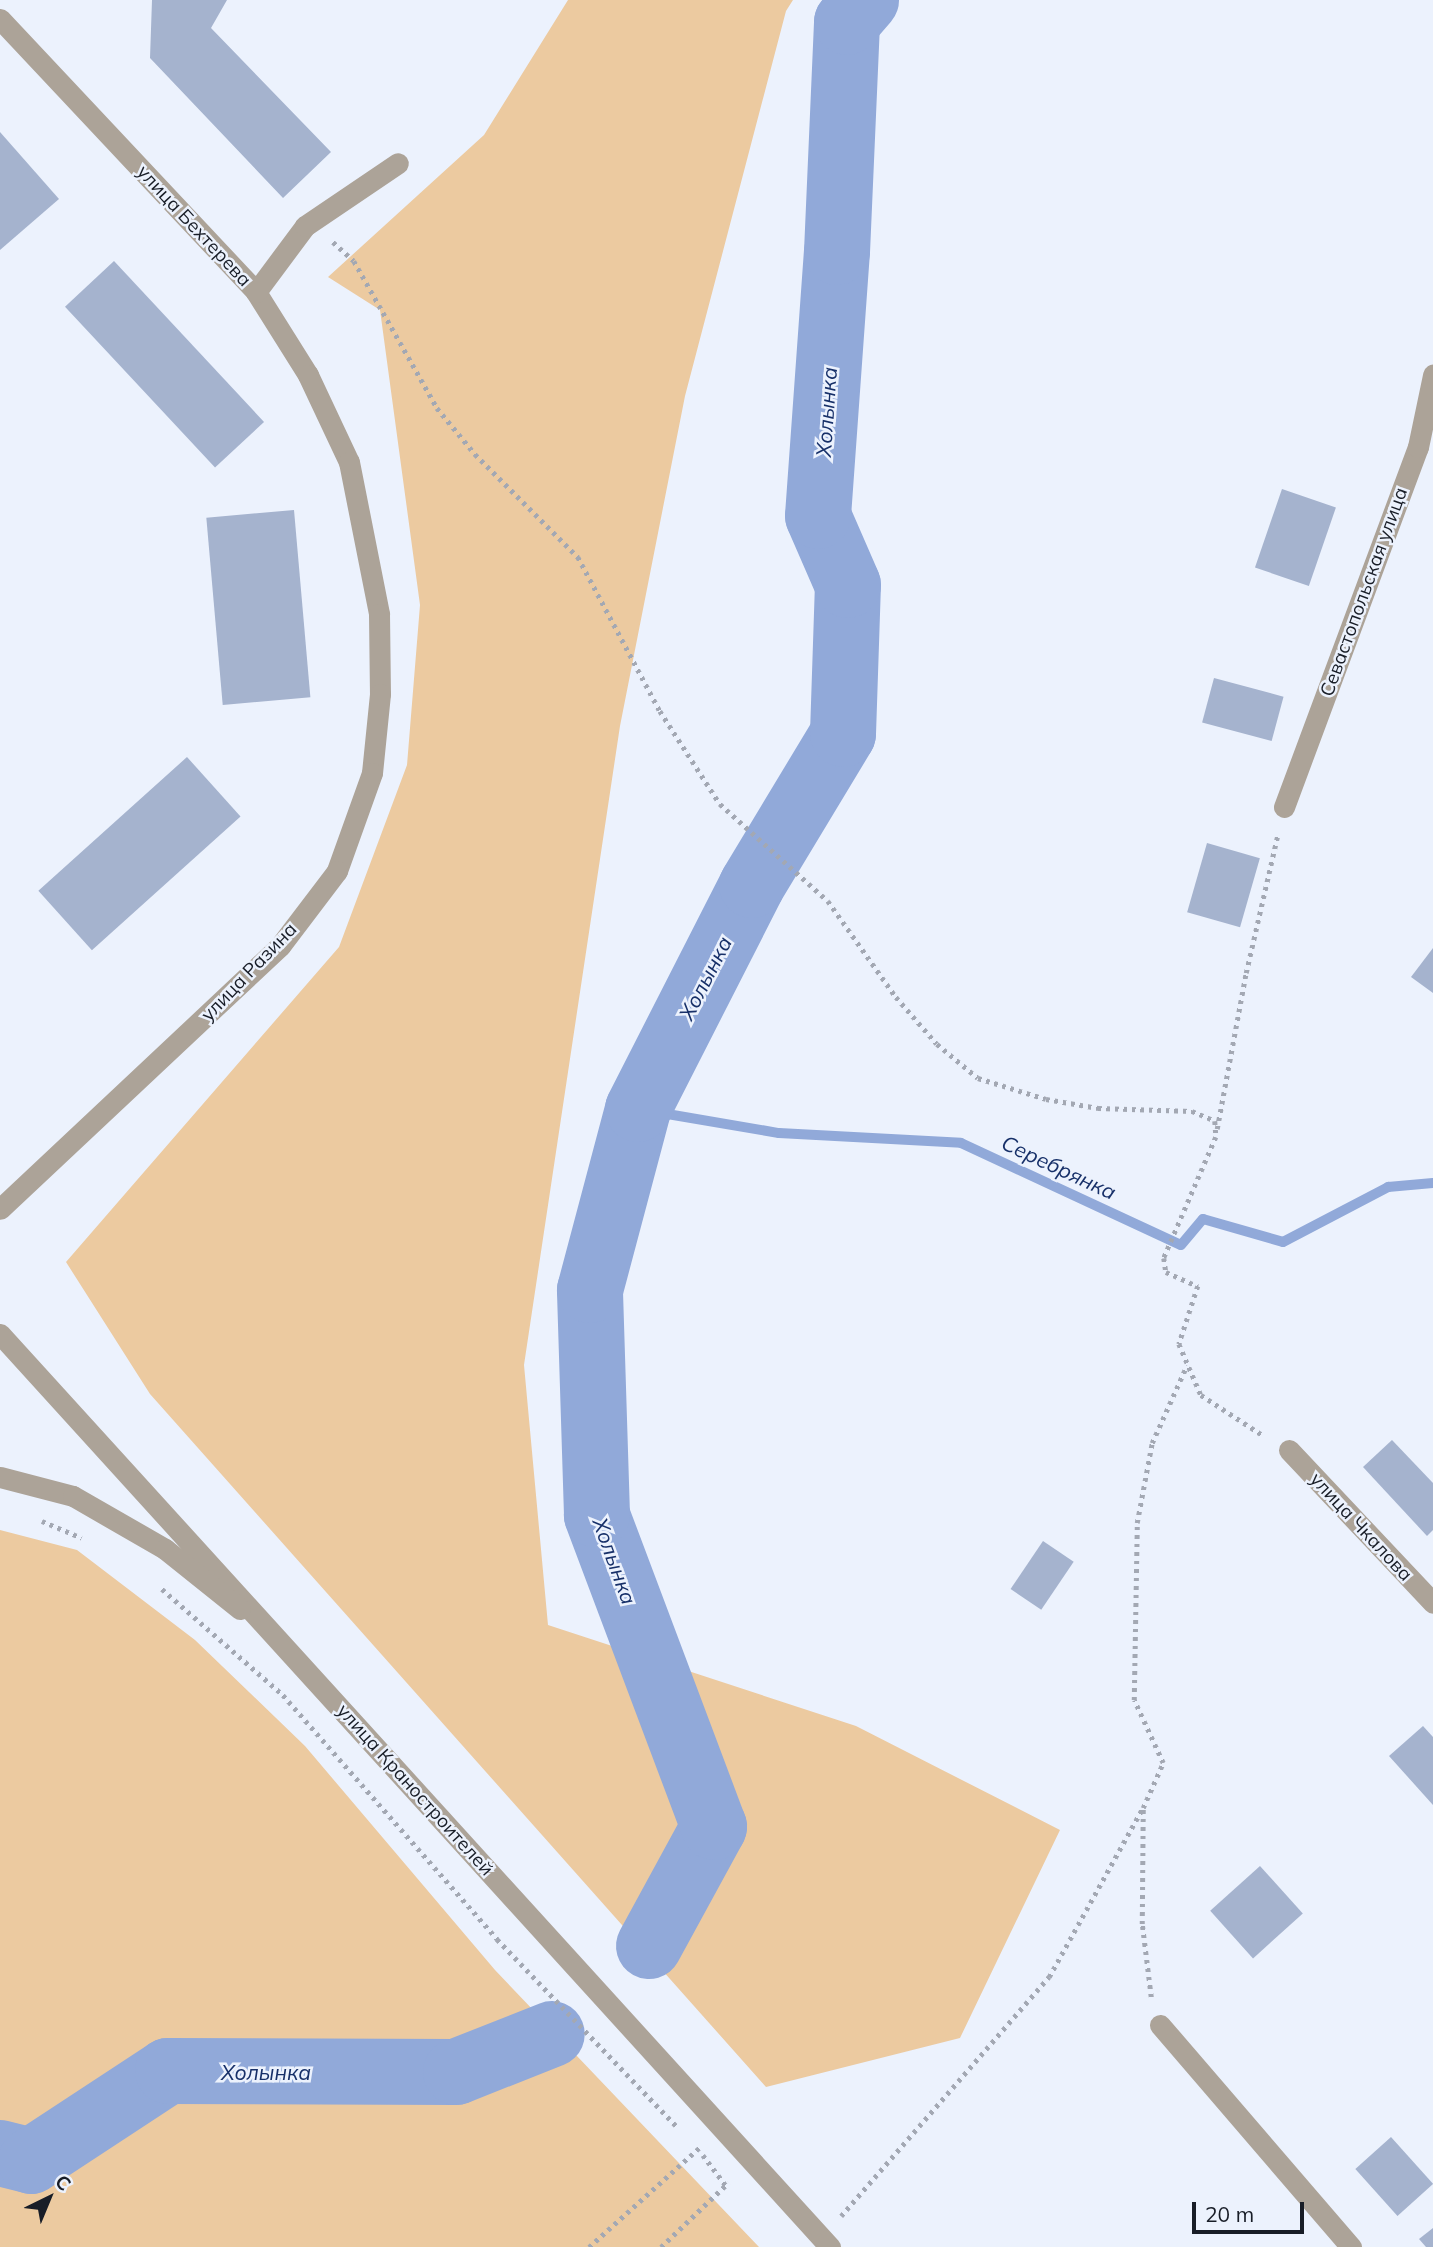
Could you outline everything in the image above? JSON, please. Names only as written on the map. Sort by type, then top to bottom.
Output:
[{"type":"street","name":"улица Бехтерева","points":[[0,19],[256,292],[308,375],[349,462]]},
{"type":"street","points":[[256,292],[305,226],[398,163]]},
{"type":"street","name":"Севастопольская улица","points":[[1284,807],[1425,451],[1433,375]]},
{"type":"street","name":"улица Разина","points":[[0,1209],[280,946],[337,871],[372,773],[380,694],[379,614],[349,462]]},
{"type":"street","name":"улица Краностроителей","points":[[0,1334],[826,2242]]},
{"type":"street","name":"улица Чкалова","points":[[1289,1450],[1433,1603]]},
{"type":"street","points":[[0,1477],[73,1496],[165,1549],[279,1641]]},
{"type":"street","points":[[1160,2025],[1351,2247]]},
{"type":"path","points":[[305,226],[330,239],[354,261],[437,408],[475,454],[578,557],[689,758],[720,804],[828,901],[896,997],[937,1044],[978,1078],[1046,1099],[1098,1108],[1192,1111],[1215,1121],[1216,1137]]},
{"type":"path","points":[[1284,807],[1246,973],[1216,1137],[1164,1258],[1166,1272],[1198,1286],[1179,1344],[1201,1395],[1289,1450]]},
{"type":"path","points":[[826,2242],[1049,1977],[1143,1808],[1163,1763],[1134,1700],[1137,1523],[1152,1443],[1187,1365]]},
{"type":"path","points":[[38,1520],[89,1541]]},
{"type":"path","points":[[159,1585],[283,1695],[497,1939],[698,2149],[726,2185]]},
{"type":"path","points":[[1143,1808],[1147,1982],[1160,2025]]},
{"type":"path","points":[[589,2247],[722,2128]]},
{"type":"path","points":[[662,2247],[751,2160]]},
{"type":"shaded area","points":[[568,0],[793,0],[786,11],[685,396],[620,726],[524,1365],[548,1625],[856,1726],[1060,1830],[960,2038],[766,2087],[150,1394],[66,1262],[339,947],[407,765],[420,605],[380,310],[328,277],[484,135]]},
{"type":"shaded area","points":[[0,1530],[77,1550],[195,1640],[305,1746],[495,1970],[759,2247],[0,2247],[0,2177],[130,2129],[189,2045],[171,2061],[32,2141],[0,2132]]},
{"type":"building","points":[[152,0],[227,0],[211,28],[331,152],[283,198],[150,58]]},
{"type":"building","points":[[0,132],[59,199],[0,250]]},
{"type":"building","points":[[114,261],[264,422],[215,468],[65,307]]},
{"type":"building","points":[[1282,489],[1336,508],[1309,586],[1255,567]]},
{"type":"building","points":[[294,510],[310,697],[223,705],[206,518]]},
{"type":"building","points":[[1214,678],[1284,697],[1272,741],[1202,722]]},
{"type":"building","points":[[187,757],[241,816],[92,950],[38,891]]},
{"type":"building","points":[[1207,843],[1260,858],[1240,927],[1187,912]]},
{"type":"building","points":[[1433,948],[1433,993],[1411,977]]},
{"type":"building","points":[[1392,1440],[1433,1483],[1433,1530],[1427,1536],[1363,1467]]},
{"type":"building","points":[[1043,1541],[1074,1562],[1041,1610],[1011,1589]]},
{"type":"building","points":[[1423,1726],[1433,1737],[1433,1805],[1389,1756]]},
{"type":"building","points":[[1260,1866],[1303,1914],[1253,1958],[1210,1911]]},
{"type":"building","points":[[1391,2137],[1433,2184],[1397,2216],[1355,2169]]},
{"type":"building","points":[[1433,2228],[1433,2247],[1426,2247],[1419,2239]]},
{"type":"waterway","name":"Холынка","points":[[649,1946],[714,1827],[597,1515],[590,1290],[638,1109],[752,885],[843,734],[848,585],[818,516],[837,252],[847,22],[866,0]]},
{"type":"waterway","name":"Серебрянка","points":[[638,1109],[779,1133],[961,1143],[1181,1245],[1203,1219],[1283,1242],[1388,1187],[1433,1183]]},
{"type":"waterway","name":"Холынка","points":[[0,2153],[31,2161],[168,2071],[456,2072],[552,2034]]}]
